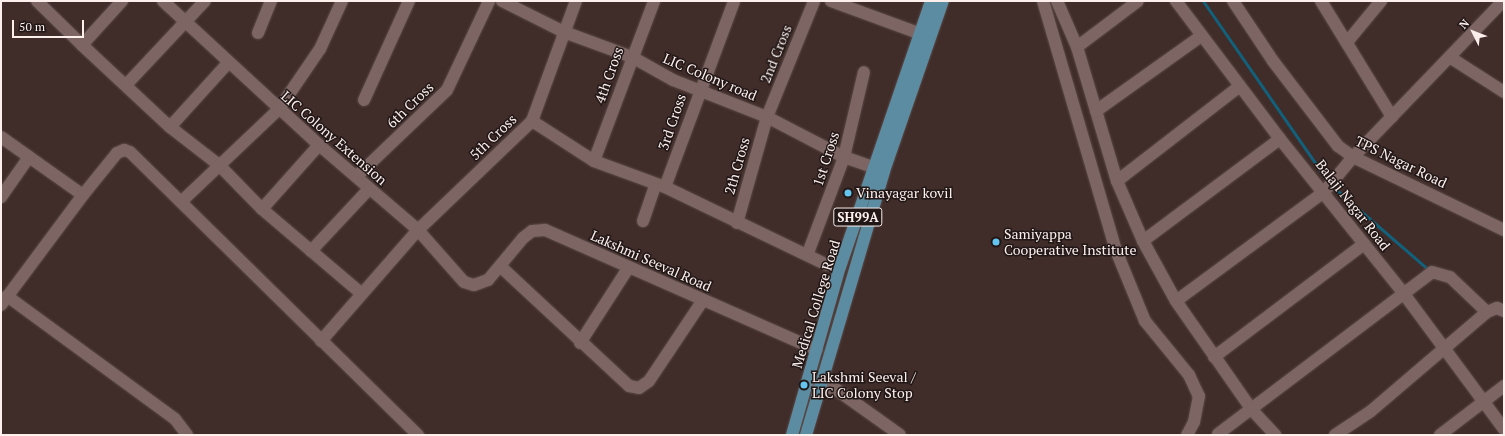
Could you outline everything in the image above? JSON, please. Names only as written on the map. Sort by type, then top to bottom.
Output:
[{"type":"main road","name":"Medical College Road","points":[[925,36],[931,1]]},
{"type":"main road","name":"Medical College Road","points":[[792,435],[840,267],[878,169],[925,36],[943,1]]},
{"type":"main road","name":"Medical College Road","points":[[806,435],[823,385],[878,169]]},
{"type":"street","points":[[82,45],[122,1]]},
{"type":"street","name":"LIC Colony Extension","points":[[163,1],[228,63],[319,145],[357,176],[369,189],[418,230],[464,282],[474,285],[488,280]]},
{"type":"street","points":[[126,85],[186,23],[205,1]]},
{"type":"street","points":[[258,33],[271,1]]},
{"type":"street","points":[[182,201],[279,109],[320,49],[342,1]]},
{"type":"street","points":[[364,100],[409,1]]},
{"type":"street","name":"6th Cross","points":[[357,176],[447,90],[489,1]]},
{"type":"street","name":"LIC Colony road","points":[[502,1],[564,32],[632,57],[674,80],[700,89],[767,118],[844,157],[878,169]]},
{"type":"street","name":"5th Cross","points":[[322,341],[418,230],[532,121],[576,1]]},
{"type":"street","name":"4th Cross","points":[[594,161],[654,1]]},
{"type":"street","name":"3rd Cross","points":[[643,220],[661,185],[734,1]]},
{"type":"street","name":"2nd Cross","points":[[767,118],[814,1]]},
{"type":"street","points":[[831,1],[925,36]]},
{"type":"street","points":[[1043,1],[1115,248],[1145,321],[1189,375],[1199,396],[1194,422],[1187,435]]},
{"type":"street","points":[[1058,1],[1077,47],[1117,180],[1143,240],[1176,301],[1252,410],[1274,435]]},
{"type":"street","points":[[1077,47],[1138,1]]},
{"type":"street","name":"Balaji Nagar Road","points":[[1176,1],[1280,139],[1326,190],[1364,244],[1446,349],[1504,429]]},
{"type":"street","name":"TPS Nagar Road","points":[[1233,1],[1273,61],[1338,146],[1353,157],[1504,230]]},
{"type":"street","points":[[1322,1],[1348,41],[1392,117]]},
{"type":"street","points":[[1348,41],[1381,1]]},
{"type":"street","points":[[1176,301],[1326,190],[1353,157],[1451,58],[1503,1]]},
{"type":"street","points":[[43,3],[82,45],[170,127],[219,165],[262,209],[362,294]]},
{"type":"street","points":[[1096,111],[1202,36]]},
{"type":"street","points":[[1451,58],[1504,92]]},
{"type":"street","points":[[170,127],[228,63]]},
{"type":"street","name":"1st Cross","points":[[808,253],[844,157],[864,72]]},
{"type":"street","points":[[1117,180],[1240,86]]},
{"type":"street","name":"2th Cross","points":[[737,223],[767,118]]},
{"type":"street","points":[[532,121],[594,161],[661,185],[737,223],[808,253],[825,264],[840,267]]},
{"type":"street","points":[[1,137],[83,195]]},
{"type":"street","points":[[1143,240],[1280,139]]},
{"type":"street","points":[[262,209],[319,145]]},
{"type":"street","points":[[187,435],[175,419],[4,300],[83,195],[117,153],[124,150],[139,159],[418,435]]},
{"type":"street","points":[[1,197],[29,157]]},
{"type":"street","points":[[311,251],[369,189]]},
{"type":"street","name":"Lakshmi Seeval Road","points":[[488,280],[523,238],[532,231],[545,230],[817,350]]},
{"type":"street","points":[[1214,357],[1364,244]]},
{"type":"street","points":[[500,266],[580,343],[629,386],[640,388],[649,381],[703,300]]},
{"type":"street","points":[[580,343],[630,267]]},
{"type":"street","points":[[1218,434],[1252,410],[1432,272],[1450,277],[1487,312]]},
{"type":"street","points":[[1335,435],[1446,349],[1487,312],[1497,308],[1504,311]]},
{"type":"street","points":[[808,380],[844,394],[900,435]]},
{"type":"street","points":[[1440,435],[1504,386]]},
{"type":"waterway","points":[[1203,1],[1329,183]]},
{"type":"waterway","points":[[1333,187],[1430,271]]},
{"type":"place","name":"Vinayagar kovil","points":[[848,193]]},
{"type":"place","name":"Samiyappa Cooperative Institute","points":[[996,242]]},
{"type":"place","name":"Lakshmi Seeval / LIC Colony Stop","points":[[804,385]]}]
